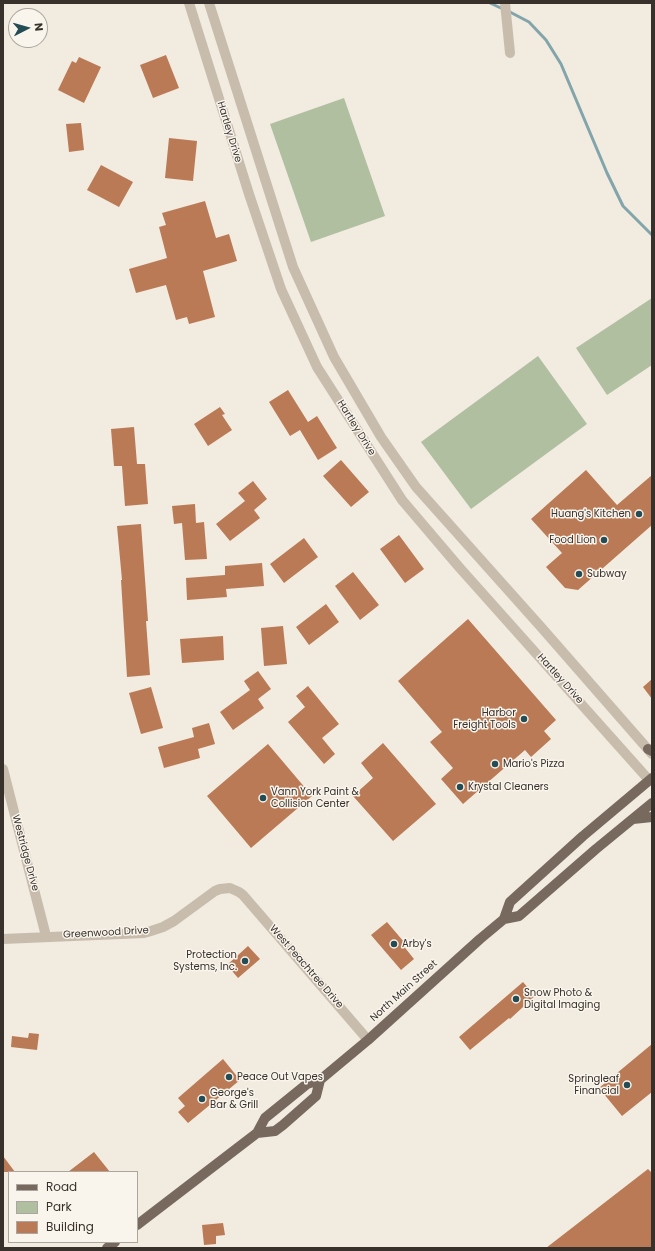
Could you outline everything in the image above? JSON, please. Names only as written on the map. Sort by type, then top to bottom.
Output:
[{"type":"main road","name":"North Main Street","points":[[504,919],[510,902],[583,836],[651,781]]},
{"type":"main road","name":"North Main Street","points":[[138,1224],[257,1133],[265,1118],[272,1112],[307,1084],[320,1080],[368,1040],[480,939],[504,919],[520,916],[631,819],[652,803]]},
{"type":"main road","points":[[631,819],[652,817]]},
{"type":"main road","points":[[535,879],[539,889],[538,899]]},
{"type":"main road","points":[[257,1133],[275,1131],[316,1096],[320,1080]]},
{"type":"main road","points":[[307,1084],[309,1091],[316,1096]]},
{"type":"main road","points":[[272,1112],[276,1119],[275,1131]]},
{"type":"street","name":"Hartley Drive","points":[[189,3],[248,194],[281,289],[317,367],[402,500],[464,573],[543,659],[651,781]]},
{"type":"street","name":"Hartley Drive","points":[[209,3],[293,266],[338,364],[381,437],[416,487],[651,751]]},
{"type":"street","points":[[505,3],[510,53]]},
{"type":"street","name":"Westridge Drive","points":[[3,769],[46,936]]},
{"type":"street","name":"Greenwood Drive","points":[[3,939],[144,933],[163,928],[220,889],[230,888],[243,895]]},
{"type":"street","name":"West Peachtree Drive","points":[[243,895],[368,1040]]},
{"type":"green space","points":[[344,98],[385,216],[311,242],[270,124]]},
{"type":"green space","points":[[652,298],[652,365],[607,395],[576,348]]},
{"type":"green space","points":[[538,356],[587,424],[471,509],[421,442]]},
{"type":"building","points":[[166,55],[179,88],[153,98],[140,65]]},
{"type":"building","points":[[79,57],[101,67],[84,103],[58,90],[72,61],[76,63]]},
{"type":"building","points":[[81,123],[84,150],[69,152],[66,124]]},
{"type":"building","points":[[169,138],[197,141],[193,181],[165,178]]},
{"type":"building","points":[[101,165],[133,182],[119,207],[87,190]]},
{"type":"building","points":[[205,201],[216,238],[229,234],[237,261],[203,271],[215,317],[189,324],[187,317],[176,320],[166,285],[136,293],[129,269],[167,258],[159,227],[166,225],[162,213]]},
{"type":"building","points":[[288,390],[308,422],[317,416],[337,448],[318,460],[300,430],[290,436],[269,402]]},
{"type":"building","points":[[220,407],[225,414],[222,415],[232,430],[208,446],[194,424]]},
{"type":"building","points":[[134,427],[137,464],[145,464],[148,504],[125,506],[122,466],[114,466],[111,429]]},
{"type":"building","points":[[341,460],[369,492],[351,507],[323,476]]},
{"type":"building","points":[[586,470],[617,505],[652,475],[652,525],[578,590],[565,588],[546,567],[562,553],[531,519]]},
{"type":"building","points":[[253,481],[267,499],[254,510],[260,518],[230,541],[216,524],[245,501],[238,493]]},
{"type":"building","points":[[195,504],[196,523],[204,522],[207,559],[185,560],[182,523],[174,524],[172,506]]},
{"type":"building","points":[[141,524],[148,621],[146,621],[150,675],[127,677],[122,580],[117,526]]},
{"type":"building","points":[[399,535],[424,569],[405,583],[380,549]]},
{"type":"building","points":[[304,538],[318,557],[284,583],[270,564]]},
{"type":"building","points":[[262,563],[264,586],[226,589],[227,597],[187,600],[186,578],[225,575],[225,566]]},
{"type":"building","points":[[353,572],[379,605],[360,620],[335,586]]},
{"type":"building","points":[[326,604],[339,622],[309,645],[296,627]]},
{"type":"building","points":[[468,619],[556,720],[544,731],[551,739],[531,757],[525,750],[463,804],[441,779],[453,768],[430,742],[442,732],[398,681]]},
{"type":"building","points":[[283,626],[287,664],[264,666],[261,628]]},
{"type":"building","points":[[223,636],[224,660],[182,663],[180,639]]},
{"type":"building","points":[[258,671],[271,689],[258,699],[264,708],[233,730],[220,712],[250,690],[244,681]]},
{"type":"building","points":[[652,679],[652,699],[643,687]]},
{"type":"building","points":[[308,686],[339,724],[322,738],[335,754],[324,764],[288,722],[305,707],[296,696]]},
{"type":"building","points":[[151,687],[163,728],[141,734],[129,693]]},
{"type":"building","points":[[209,723],[215,744],[198,749],[200,758],[164,768],[158,747],[194,737],[192,728]]},
{"type":"building","points":[[383,743],[436,804],[393,841],[353,796],[373,778],[361,763]]},
{"type":"building","points":[[268,744],[312,796],[251,848],[207,796]]},
{"type":"building","points":[[387,922],[404,942],[402,944],[414,959],[401,970],[371,935]]},
{"type":"building","points":[[248,946],[260,959],[238,978],[227,965]]},
{"type":"building","points":[[523,982],[535,996],[510,1019],[509,1018],[470,1050],[459,1037]]},
{"type":"building","points":[[29,1033],[39,1034],[37,1050],[11,1047],[12,1036],[28,1038]]},
{"type":"building","points":[[652,1044],[652,1092],[622,1116],[599,1088]]},
{"type":"building","points":[[223,1059],[240,1080],[188,1123],[178,1112],[185,1106],[178,1098]]},
{"type":"building","points":[[94,1152],[109,1171],[69,1171]]},
{"type":"building","points":[[3,1156],[14,1171],[3,1172]]},
{"type":"building","points":[[648,1169],[652,1173],[652,1248],[546,1248]]},
{"type":"building","points":[[223,1223],[225,1235],[216,1236],[216,1244],[204,1245],[202,1225]]},
{"type":"waterway","points":[[490,3],[503,9]]},
{"type":"waterway","points":[[508,11],[529,22],[546,40],[561,64],[607,173],[623,206],[652,235]]},
{"type":"place","name":"Huang's Kitchen","points":[[639,514]]},
{"type":"place","name":"Food Lion","points":[[604,540]]},
{"type":"place","name":"Subway","points":[[579,574]]},
{"type":"place","name":"Harbor Freight Tools","points":[[524,719]]},
{"type":"place","name":"Mario's Pizza","points":[[495,764]]},
{"type":"place","name":"Krystal Cleaners","points":[[460,787]]},
{"type":"place","name":"Vann York Paint & Collision Center","points":[[263,798]]},
{"type":"place","name":"Arby's","points":[[394,944]]},
{"type":"place","name":"Protection Systems, Inc.","points":[[245,961]]},
{"type":"place","name":"Snow Photo & Digital Imaging","points":[[516,999]]},
{"type":"place","name":"Peace Out Vapes","points":[[229,1077]]},
{"type":"place","name":"Springleaf Financial","points":[[627,1085]]},
{"type":"place","name":"George's Bar & Grill","points":[[202,1099]]}]
